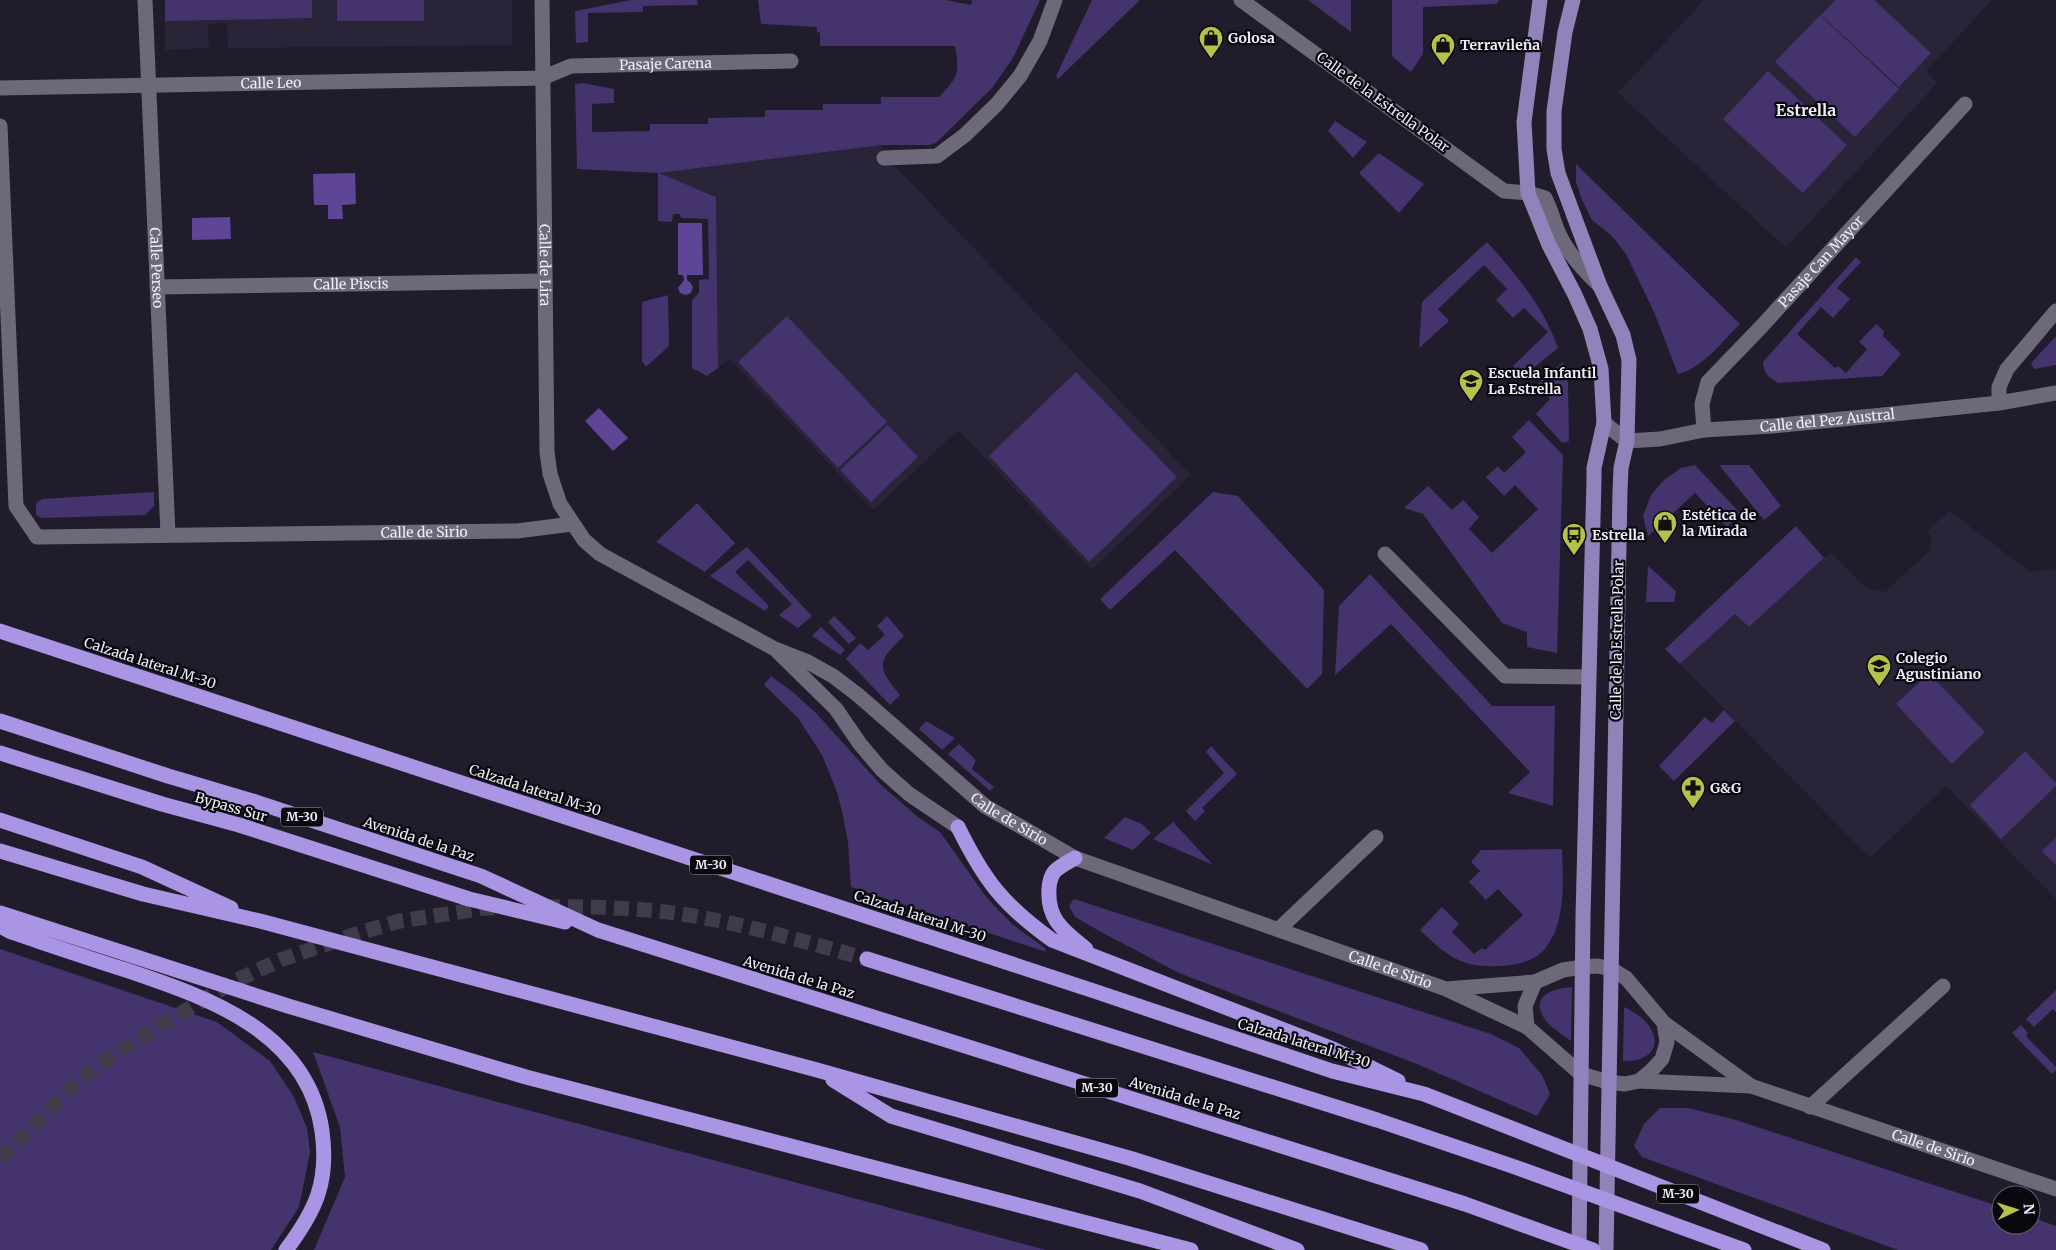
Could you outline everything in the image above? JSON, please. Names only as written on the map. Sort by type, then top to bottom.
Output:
[{"type":"highway","name":"Calzada lateral M-30","points":[[0,631],[1332,1071],[1424,1094],[1823,1250]]},
{"type":"highway","name":"Avenida de la Paz","points":[[0,721],[481,876],[598,930],[1465,1204],[1594,1250]]},
{"type":"highway","name":"Bypass Sur","points":[[0,753],[162,804],[239,825],[469,899],[598,930]]},
{"type":"highway","points":[[0,820],[142,867],[260,921]]},
{"type":"highway","points":[[958,827],[973,858],[993,888],[1008,906],[1052,940],[1333,1049],[1424,1094]]},
{"type":"highway","points":[[0,852],[143,894],[260,921],[817,1070],[1129,1158],[1421,1250]]},
{"type":"highway","points":[[1075,858],[1054,872],[1049,886],[1048,901],[1054,919],[1062,930],[1098,959]]},
{"type":"highway","points":[[0,913],[288,1006],[526,1077],[1191,1250]]},
{"type":"highway","points":[[0,926],[11,932],[200,997],[237,1015],[270,1038],[293,1061],[312,1093],[320,1115],[325,1165],[322,1184],[314,1206],[301,1230],[286,1250]]},
{"type":"highway","points":[[867,959],[1377,1120],[1512,1166],[1744,1250]]},
{"type":"highway","points":[[817,1070],[892,1116],[1140,1191],[1297,1250]]},
{"type":"main road","points":[[1528,193],[1524,122],[1540,0]]},
{"type":"main road","points":[[1572,0],[1565,32],[1554,110],[1554,149],[1558,172],[1600,286]]},
{"type":"main road","name":"Calle de la Estrella Polar","points":[[1528,193],[1549,245],[1590,329],[1602,369],[1604,423],[1594,468],[1588,677],[1579,1250]]},
{"type":"main road","name":"Calle de la Estrella Polar","points":[[1600,286],[1622,335],[1630,360],[1627,441],[1621,468],[1620,491],[1606,1250]]},
{"type":"street","name":"Calle Perseo","points":[[145,0],[168,535]]},
{"type":"street","name":"Calle de Lira","points":[[542,0],[547,452],[554,490],[572,524]]},
{"type":"street","points":[[884,158],[937,156],[965,135],[997,104],[1020,76],[1040,41],[1055,0]]},
{"type":"street","name":"Calle de la Estrella Polar","points":[[1241,0],[1504,191],[1528,193],[1545,198],[1560,237],[1580,267],[1600,286]]},
{"type":"street","name":"Pasaje Carena","points":[[542,78],[571,66],[791,61]]},
{"type":"street","name":"Calle Leo","points":[[0,88],[542,78]]},
{"type":"street","name":"Pasaje Can Mayor","points":[[1704,430],[1702,404],[1708,382],[1762,327],[1965,104]]},
{"type":"street","name":"Calle de Sirio","points":[[0,126],[16,506],[37,537],[517,531],[572,524],[584,540],[600,554],[775,649],[808,662],[833,676],[858,695],[985,806],[1075,858],[1446,989],[1527,1027],[1581,1074],[1608,1082],[1625,1084],[1639,1081],[1751,1086],[2056,1189]]},
{"type":"street","name":"Calle Piscis","points":[[156,287],[545,281]]},
{"type":"street","points":[[1999,402],[1999,387],[2007,369],[2056,311]]},
{"type":"street","name":"Calle del Pez Austral","points":[[1627,441],[1660,439],[1704,430],[1772,426],[1999,402],[2056,393]]},
{"type":"street","points":[[1604,423],[1627,441]]},
{"type":"street","name":"Calle de la Estrella Polar","points":[[1385,554],[1505,676],[1588,677]]},
{"type":"street","name":"Calle de Sirio","points":[[775,649],[836,709],[860,744],[882,770],[909,794],[958,827]]},
{"type":"street","points":[[1279,929],[1376,837]]},
{"type":"street","name":"Calle de Sirio","points":[[1446,989],[1535,982],[1563,970],[1583,967],[1598,966],[1612,969],[1626,978],[1664,1023],[1751,1086]]},
{"type":"street","points":[[1527,1027],[1525,1006],[1535,982]]},
{"type":"street","points":[[1810,1106],[1942,986]]},
{"type":"street","points":[[1639,1081],[1662,1059],[1667,1042],[1664,1023]]},
{"type":"shaded area","points":[[165,0],[512,0],[512,45],[228,48],[227,23],[208,24],[209,48],[165,50]]},
{"type":"shaded area","points":[[165,0],[312,0],[312,18],[165,21]]},
{"type":"shaded area","points":[[337,0],[424,0],[424,21],[337,21]]},
{"type":"shaded area","points":[[631,0],[697,0],[698,5],[643,6],[643,12],[588,13],[588,42],[576,43],[575,11]]},
{"type":"shaded area","points":[[758,0],[946,0],[971,5],[972,0],[1040,0],[1013,58],[992,88],[936,143],[929,145],[882,145],[659,173],[716,197],[718,368],[707,376],[692,368],[692,300],[699,293],[699,280],[709,279],[708,219],[681,218],[680,214],[673,214],[672,222],[658,221],[658,173],[577,169],[575,84],[583,83],[614,89],[614,103],[592,104],[592,132],[650,131],[650,124],[708,124],[708,118],[765,117],[765,110],[823,110],[823,104],[881,104],[881,97],[939,97],[954,79],[957,69],[955,46],[820,46],[820,33],[817,32],[817,27],[761,24]]},
{"type":"shaded area","points":[[1092,0],[1140,0],[1058,79],[1056,76]]},
{"type":"shaded area","points":[[1308,0],[1351,0],[1351,32]]},
{"type":"shaded area","points":[[1392,0],[1499,0],[1497,4],[1423,7],[1423,54],[1411,72],[1392,56]]},
{"type":"shaded area","points":[[1704,0],[1992,0],[1926,71],[1937,83],[1786,248],[1618,93]]},
{"type":"shaded area","points":[[1835,0],[1874,0],[1931,53],[1899,87],[1821,15]]},
{"type":"shaded area","points":[[1820,15],[1899,89],[1855,137],[1775,62]]},
{"type":"shaded area","points":[[1768,71],[1847,145],[1803,193],[1723,119]]},
{"type":"shaded area","points":[[1335,121],[1367,142],[1353,158],[1328,131]]},
{"type":"shaded area","points":[[882,145],[885,164],[892,163],[1191,475],[1092,570],[958,430],[873,510],[729,359],[718,368],[716,197],[658,173]]},
{"type":"shaded area","points":[[1379,153],[1424,184],[1399,213],[1359,173]]},
{"type":"shaded area","points":[[1576,164],[1740,324],[1712,353],[1696,366],[1678,374],[1654,312],[1626,254],[1611,235],[1592,220],[1582,200],[1576,182]]},
{"type":"shaded area","points":[[355,173],[356,204],[342,205],[343,219],[328,219],[328,205],[314,205],[313,174]]},
{"type":"shaded area","points":[[230,217],[231,239],[192,240],[192,218]]},
{"type":"shaded area","points":[[678,223],[702,223],[703,275],[687,275],[687,280],[693,287],[691,293],[686,295],[680,293],[678,288],[684,280],[683,275],[678,275]]},
{"type":"shaded area","points":[[1487,242],[1519,279],[1537,305],[1558,348],[1522,377],[1513,366],[1548,332],[1524,308],[1513,318],[1496,300],[1507,289],[1484,265],[1438,309],[1449,321],[1419,348],[1422,302]]},
{"type":"shaded area","points":[[1856,257],[1861,262],[1837,288],[1850,299],[1833,318],[1821,307],[1797,334],[1835,368],[1838,366],[1846,373],[1867,349],[1859,342],[1876,324],[1884,331],[1883,336],[1901,354],[1882,376],[1778,383],[1769,377],[1764,370],[1763,362]]},
{"type":"shaded area","points":[[668,295],[669,346],[646,367],[642,361],[642,302]]},
{"type":"shaded area","points":[[787,316],[887,422],[838,468],[738,362]]},
{"type":"shaded area","points":[[2056,336],[2056,365],[2034,369],[2031,363]]},
{"type":"shaded area","points":[[1563,362],[1568,383],[1569,441],[1562,443],[1536,414],[1550,399],[1537,385]]},
{"type":"shaded area","points":[[1076,372],[1177,477],[1089,562],[989,456]]},
{"type":"shaded area","points":[[599,408],[628,438],[613,451],[585,421]]},
{"type":"shaded area","points":[[1529,420],[1563,455],[1557,653],[1527,647],[1527,632],[1502,623],[1423,514],[1404,508],[1428,486],[1452,510],[1463,500],[1479,517],[1469,529],[1492,553],[1538,509],[1515,485],[1504,496],[1486,477],[1498,466],[1504,473],[1526,452],[1512,437]]},
{"type":"shaded area","points":[[888,425],[918,457],[871,502],[840,470]]},
{"type":"shaded area","points":[[1695,465],[1740,513],[1727,527],[1695,493],[1648,536],[1643,516],[1651,495],[1664,480],[1681,468]]},
{"type":"shaded area","points":[[1719,465],[1749,465],[1781,506],[1764,520]]},
{"type":"shaded area","points":[[154,492],[154,506],[145,515],[42,518],[36,515],[36,503],[42,499]]},
{"type":"shaded area","points":[[1213,492],[1238,496],[1324,590],[1322,674],[1307,689],[1175,550],[1110,610],[1100,599]]},
{"type":"shaded area","points":[[697,503],[735,543],[705,572],[656,542]]},
{"type":"shaded area","name":"Colegio Agustiniano","points":[[1949,511],[2030,572],[2056,568],[2056,899],[1946,786],[1870,858],[1680,664],[1736,613],[1749,627],[1831,552],[1866,588],[1885,592],[1929,551],[1932,540],[1927,531]]},
{"type":"shaded area","points":[[1796,526],[1824,558],[1749,627],[1735,614],[1680,664],[1665,649]]},
{"type":"shaded area","points":[[747,547],[812,616],[798,628],[779,615],[792,604],[748,560],[735,572],[769,606],[765,611],[710,576]]},
{"type":"shaded area","points":[[1648,566],[1676,591],[1674,602],[1646,602]]},
{"type":"shaded area","points":[[1370,574],[1492,706],[1555,706],[1553,806],[1508,793],[1530,772],[1391,624],[1335,675],[1339,606]]},
{"type":"shaded area","points":[[834,616],[856,638],[849,644],[828,622]]},
{"type":"shaded area","points":[[887,616],[904,636],[889,652],[883,664],[887,677],[900,695],[890,705],[846,659],[860,643],[868,650],[885,635],[877,626]]},
{"type":"shaded area","points":[[821,627],[845,650],[840,655],[812,636]]},
{"type":"shaded area","points":[[1929,673],[1985,732],[1952,764],[1896,704]]},
{"type":"shaded area","points":[[771,676],[816,713],[881,785],[918,817],[940,832],[987,898],[1012,924],[1045,948],[1046,952],[851,887],[848,842],[837,792],[822,755],[798,718],[764,685]]},
{"type":"shaded area","points":[[1724,710],[1735,721],[1674,781],[1659,766],[1705,717],[1712,723]]},
{"type":"shaded area","points":[[926,721],[955,738],[942,750],[919,729]]},
{"type":"shaded area","points":[[959,744],[976,760],[972,769],[994,787],[990,791],[948,754]]},
{"type":"shaded area","points":[[1211,746],[1237,774],[1202,808],[1205,811],[1195,821],[1186,811],[1224,773],[1206,752]]},
{"type":"shaded area","points":[[2025,751],[2056,783],[2056,786],[2001,839],[1970,805]]},
{"type":"shaded area","points":[[1125,817],[1142,824],[1151,833],[1133,850],[1104,838]]},
{"type":"shaded area","points":[[1173,822],[1213,865],[1153,839]]},
{"type":"shaded area","points":[[2056,838],[2056,865],[2042,851]]},
{"type":"shaded area","points":[[1562,849],[1563,891],[1558,922],[1548,945],[1536,957],[1506,966],[1485,966],[1466,963],[1447,953],[1420,930],[1442,907],[1459,924],[1452,932],[1474,954],[1482,948],[1485,950],[1523,915],[1498,889],[1486,900],[1469,882],[1480,871],[1471,862],[1481,850]]},
{"type":"shaded area","points":[[1074,899],[1491,1034],[1519,1048],[1542,1075],[1550,1094],[1537,1116],[1417,1064],[1179,973],[1075,917],[1069,906]]},
{"type":"shaded area","points":[[0,949],[217,1022],[270,1061],[294,1097],[307,1128],[310,1152],[299,1207],[271,1250],[0,1250]]},
{"type":"shaded area","points":[[1572,987],[1571,1041],[1546,1021],[1541,1013],[1540,1006],[1541,1000],[1550,992]]},
{"type":"shaded area","points":[[2056,990],[2056,1012],[2053,1009],[2034,1027],[2026,1019]]},
{"type":"shaded area","points":[[1624,1007],[1646,1022],[1654,1037],[1653,1049],[1649,1054],[1638,1060],[1623,1061]]},
{"type":"shaded area","points":[[2021,1025],[2028,1033],[2026,1036],[2056,1067],[2052,1074],[2012,1033]]},
{"type":"shaded area","points":[[313,1052],[1046,1250],[314,1250],[345,1177],[340,1127]]},
{"type":"shaded area","points":[[1660,1108],[1688,1108],[1733,1119],[1991,1204],[1991,1235],[2041,1235],[2041,1221],[2056,1226],[2056,1250],[1898,1250],[1642,1157],[1634,1146],[1644,1124]]},
{"type":"tunnel","points":[[545,907],[614,908],[682,914],[752,928],[867,959]]},
{"type":"tunnel","points":[[0,1158],[69,1089],[111,1056],[231,983],[280,960],[400,921],[485,908],[499,908]]},
{"type":"place","name":"Golosa","points":[[1211,59]]},
{"type":"place","name":"Terravileña","points":[[1443,66]]},
{"type":"place","name":"Escuela Infantil La Estrella","points":[[1471,402]]},
{"type":"place","name":"Estética de la Mirada","points":[[1665,544]]},
{"type":"place","name":"Estrella","points":[[1574,556]]},
{"type":"place","name":"Colegio Agustiniano","points":[[1879,687]]},
{"type":"place","name":"G&G","points":[[1693,809]]},
{"type":"district","name":"Estrella","points":[[1806,110]]}]
